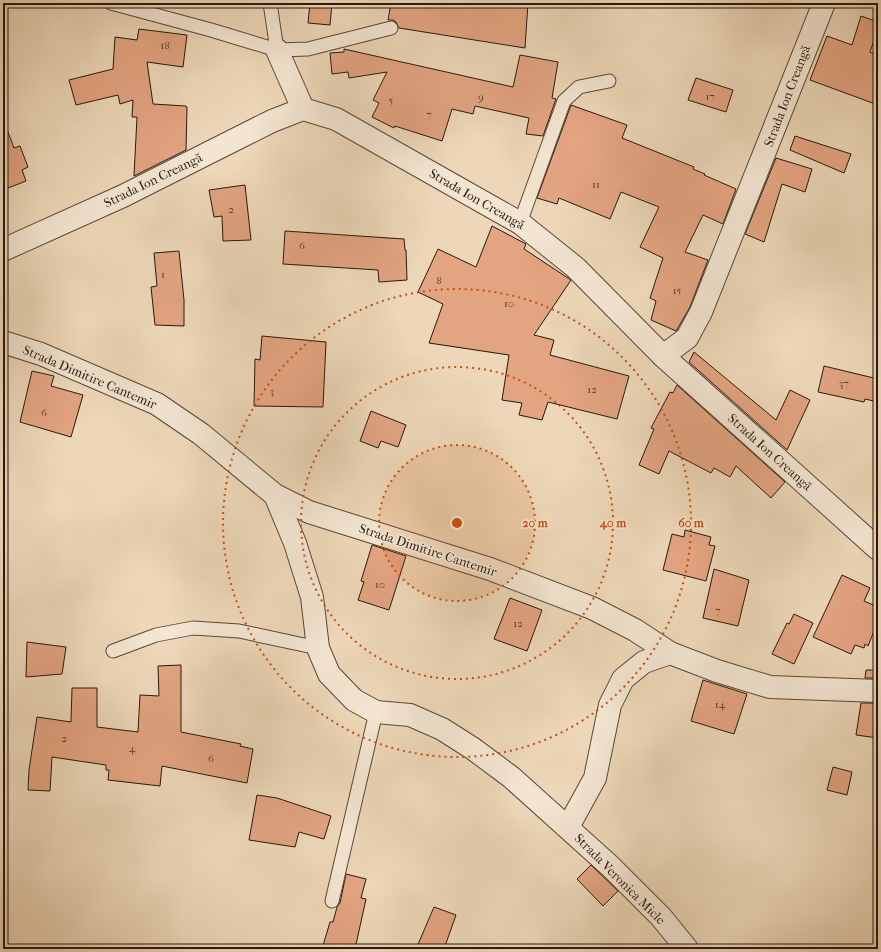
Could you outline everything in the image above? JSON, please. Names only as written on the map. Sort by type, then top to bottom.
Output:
[{"type":"street","name":"Strada Ion Creangă","points":[[663,356],[687,338],[701,312],[824,3]]},
{"type":"street","points":[[277,50],[303,109]]},
{"type":"street","name":"Strada Ion Creangă","points":[[3,250],[123,196],[272,120],[303,109],[336,120],[520,223],[576,268],[663,356],[878,549]]},
{"type":"street","name":"Strada Dimitire Cantemir","points":[[3,342],[40,354],[157,404],[201,434],[275,495],[309,512],[490,569],[592,608],[635,630],[670,653],[717,671],[770,687],[878,691]]},
{"type":"street","name":"Strada Veronica Micle","points":[[275,495],[295,543],[312,597],[318,648],[329,674],[354,700],[376,712],[410,715],[442,729],[472,748],[511,777],[610,866],[661,917],[687,949]]},
{"type":"street","name":"Strada Veronica Micle","points":[[568,828],[595,778],[610,706],[623,679],[644,662],[670,653]]},
{"type":"lane","points":[[111,3],[211,30],[277,50],[308,49],[390,28]]},
{"type":"lane","points":[[270,3],[277,50]]},
{"type":"lane","points":[[520,223],[564,101],[579,87],[609,81]]},
{"type":"lane","points":[[113,651],[156,635],[193,628],[240,631],[318,648]]},
{"type":"lane","points":[[332,901],[376,712]]},
{"type":"building","points":[[310,3],[332,3],[330,25],[308,23]]},
{"type":"building","points":[[391,3],[528,3],[525,48],[399,28],[396,22],[393,20],[388,20]]},
{"type":"building","points":[[861,16],[878,22],[878,29],[870,52],[878,55],[878,105],[810,80],[827,36],[852,45]]},
{"type":"building","points":[[139,29],[187,35],[183,67],[147,62],[153,104],[187,107],[186,150],[134,176],[137,117],[132,117],[133,100],[120,104],[118,95],[76,105],[69,80],[113,69],[115,37],[137,40]]},
{"type":"building","points":[[344,49],[513,87],[520,55],[558,62],[552,98],[556,99],[543,136],[526,134],[529,118],[475,106],[473,114],[452,109],[442,141],[395,126],[394,128],[372,117],[379,103],[373,100],[387,72],[349,78],[348,72],[332,74],[330,53],[344,52]]},
{"type":"building","points":[[696,78],[733,90],[726,112],[688,100]]},
{"type":"building","points":[[571,105],[627,125],[622,138],[694,167],[693,169],[705,174],[704,175],[736,189],[723,224],[703,215],[685,252],[708,260],[690,307],[676,331],[651,320],[656,301],[650,298],[663,258],[640,247],[659,207],[621,192],[610,219],[559,198],[557,204],[537,198]]},
{"type":"building","points":[[3,124],[5,124],[14,148],[20,146],[28,167],[22,170],[26,181],[3,190]]},
{"type":"building","points":[[795,136],[851,154],[844,173],[790,150]]},
{"type":"building","points":[[776,158],[812,169],[805,192],[782,184],[764,242],[745,234]]},
{"type":"building","points":[[245,185],[251,240],[223,241],[222,216],[214,217],[209,190]]},
{"type":"building","points":[[492,226],[526,244],[524,249],[571,280],[534,335],[554,340],[550,355],[629,376],[617,419],[548,402],[542,420],[519,415],[522,403],[502,400],[509,355],[429,343],[443,304],[418,292],[438,249],[476,267]]},
{"type":"building","points":[[285,231],[404,239],[407,280],[379,282],[378,270],[283,264]]},
{"type":"building","points":[[179,251],[184,300],[184,326],[155,325],[151,287],[157,286],[154,253]]},
{"type":"building","points":[[262,336],[326,342],[323,407],[254,406],[255,359],[260,360]]},
{"type":"building","points":[[694,352],[776,420],[790,390],[810,400],[787,450],[689,362]]},
{"type":"building","points":[[824,366],[878,379],[878,402],[865,399],[864,402],[818,392]]},
{"type":"building","points":[[32,371],[54,376],[51,386],[83,395],[71,437],[20,422]]},
{"type":"building","points":[[677,385],[785,482],[771,498],[736,466],[730,477],[714,468],[711,473],[669,451],[659,474],[639,465],[654,429],[651,428],[670,392],[673,393]]},
{"type":"building","points":[[371,411],[406,425],[398,447],[381,441],[378,448],[360,441]]},
{"type":"building","points":[[685,530],[711,537],[709,545],[715,546],[706,581],[663,570],[672,534],[684,537]]},
{"type":"building","points":[[372,545],[406,556],[389,610],[358,600],[364,582],[361,581]]},
{"type":"building","points":[[714,569],[749,580],[738,626],[703,618]]},
{"type":"building","points":[[842,575],[870,588],[864,601],[878,607],[878,621],[868,646],[865,644],[864,648],[855,645],[851,654],[813,637]]},
{"type":"building","points":[[510,598],[542,610],[527,651],[494,639]]},
{"type":"building","points":[[794,614],[813,623],[794,664],[772,654],[787,623],[789,624]]},
{"type":"building","points":[[27,642],[66,647],[62,674],[26,677]]},
{"type":"building","points":[[181,665],[181,732],[241,744],[240,746],[253,749],[247,783],[162,766],[160,786],[108,780],[109,770],[106,770],[106,765],[52,757],[50,791],[28,790],[29,770],[37,717],[71,722],[72,688],[97,688],[97,727],[138,732],[140,695],[159,696],[158,666]]},
{"type":"building","points":[[866,670],[878,670],[878,678],[865,678]]},
{"type":"building","points":[[703,680],[747,694],[734,734],[691,721]]},
{"type":"building","points":[[861,703],[878,703],[878,738],[856,735]]},
{"type":"building","points":[[833,767],[852,772],[847,795],[827,790]]},
{"type":"building","points":[[257,795],[277,798],[331,816],[324,839],[299,832],[295,847],[249,840]]},
{"type":"building","points":[[591,865],[618,891],[603,906],[577,879]]},
{"type":"building","points":[[346,874],[366,879],[361,898],[366,899],[355,949],[322,949],[330,922],[333,922],[337,907],[340,903]]},
{"type":"building","points":[[434,907],[456,915],[444,949],[416,949]]}]
